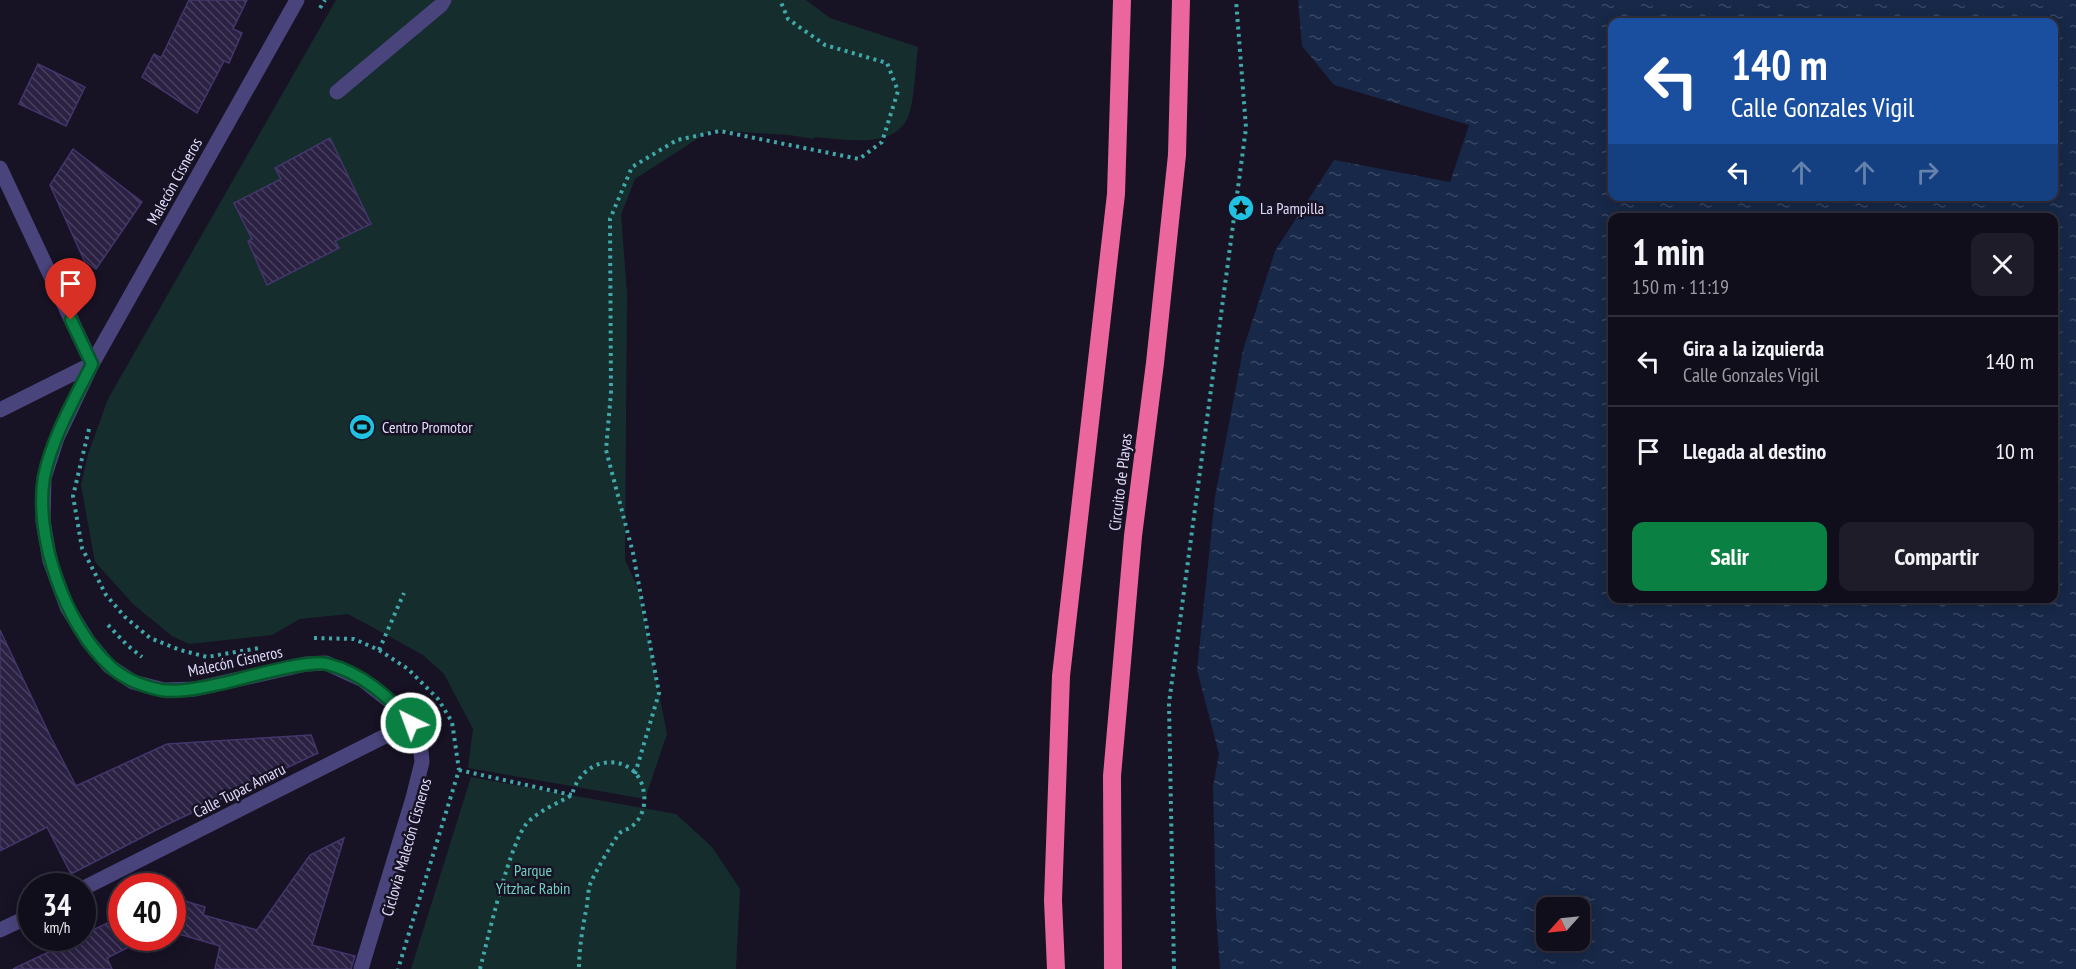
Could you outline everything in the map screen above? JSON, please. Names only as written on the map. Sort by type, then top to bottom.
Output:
[{"type":"highway","points":[[1056,969],[1053,889],[1061,676],[1116,194],[1122,0]]},
{"type":"highway","name":"Circuito de Playas","points":[[1113,969],[1112,776],[1133,536],[1178,155],[1181,0]]},
{"type":"street","name":"Malecón Cisneros","points":[[297,0],[92,364],[53,448],[44,478],[43,521],[50,561],[67,607],[88,641],[109,666],[133,682],[164,690],[195,690],[306,664],[326,663],[363,680],[395,705],[411,723],[420,741],[422,762],[361,969]]},
{"type":"street","points":[[337,92],[441,5],[444,0]]},
{"type":"street","points":[[0,168],[92,364],[0,410]]},
{"type":"street","name":"Calle Tupac Amaru","points":[[96,882],[411,723]]},
{"type":"street","points":[[0,930],[18,922]]},
{"type":"path","points":[[319,9],[325,0]]},
{"type":"path","points":[[635,774],[660,693],[633,553],[606,450],[611,392],[610,219],[632,167],[677,140],[720,131],[859,159],[882,142],[898,90],[887,63],[825,45],[788,19],[780,0]]},
{"type":"path","points":[[1174,969],[1169,703],[1245,128],[1236,0]]},
{"type":"path","points":[[92,418],[73,496],[82,548],[106,595],[150,638],[180,650],[207,657],[264,647]]},
{"type":"path","points":[[379,650],[404,593]]},
{"type":"path","points":[[104,620],[127,645],[149,663]]},
{"type":"path","points":[[309,639],[320,637],[354,639],[379,650],[408,669],[438,699],[452,723],[459,770],[398,969]]},
{"type":"path","points":[[480,969],[512,855],[527,822],[572,795],[575,783],[582,773],[592,766],[603,762],[615,762],[626,766],[642,784],[645,795],[644,807],[639,818],[631,827],[620,832],[590,883],[579,951],[579,969]]},
{"type":"path","points":[[459,770],[572,795]]},
{"type":"green space","name":"Centro Promotor","points":[[336,0],[806,0],[830,18],[918,47],[910,111],[901,127],[892,134],[867,140],[853,140],[711,130],[635,179],[621,215],[627,293],[625,560],[639,590],[667,734],[645,799],[468,768],[473,729],[444,674],[423,655],[348,614],[300,619],[272,635],[189,644],[172,636],[134,605],[95,562],[81,485],[88,454],[108,399]]},
{"type":"green space","name":"Parque Yitzhac Rabin","points":[[471,777],[676,814],[712,847],[740,889],[736,969],[411,969]]},
{"type":"water","points":[[1298,0],[2076,0],[2076,969],[1220,969],[1216,914],[1213,787],[1219,754],[1197,670],[1215,497],[1243,350],[1275,251],[1334,160],[1450,182],[1469,125],[1334,85],[1302,46]]},
{"type":"building","points":[[189,0],[247,0],[233,29],[242,33],[229,63],[224,61],[197,113],[142,77],[154,54],[161,58]]},
{"type":"building","points":[[38,64],[85,87],[66,126],[19,104]]},
{"type":"building","points":[[330,138],[371,224],[335,241],[339,248],[267,285],[248,241],[252,239],[234,203],[281,179],[275,168]]},
{"type":"building","points":[[73,149],[142,202],[96,269],[84,260],[50,185]]},
{"type":"building","points":[[0,630],[76,786],[167,744],[311,735],[318,753],[164,826],[73,873],[70,873],[47,827],[0,851]]},
{"type":"building","points":[[344,838],[312,945],[355,956],[351,969],[215,969],[220,946],[186,936],[186,901],[205,907],[203,915],[257,930],[310,855]]},
{"type":"building","points":[[108,923],[108,951],[121,951],[107,958],[112,969],[13,969],[51,951],[96,951],[96,928]]},
{"type":"place","name":"La Pampilla","points":[[1241,208]]},
{"type":"place","name":"Centro Promotor","points":[[362,427]]},
{"type":"route","points":[[71,320],[92,364],[57,438],[44,478],[43,521],[50,561],[67,607],[98,654],[109,666],[133,682],[164,690],[195,690],[306,664],[326,663],[363,680],[395,705],[411,723]]}]
